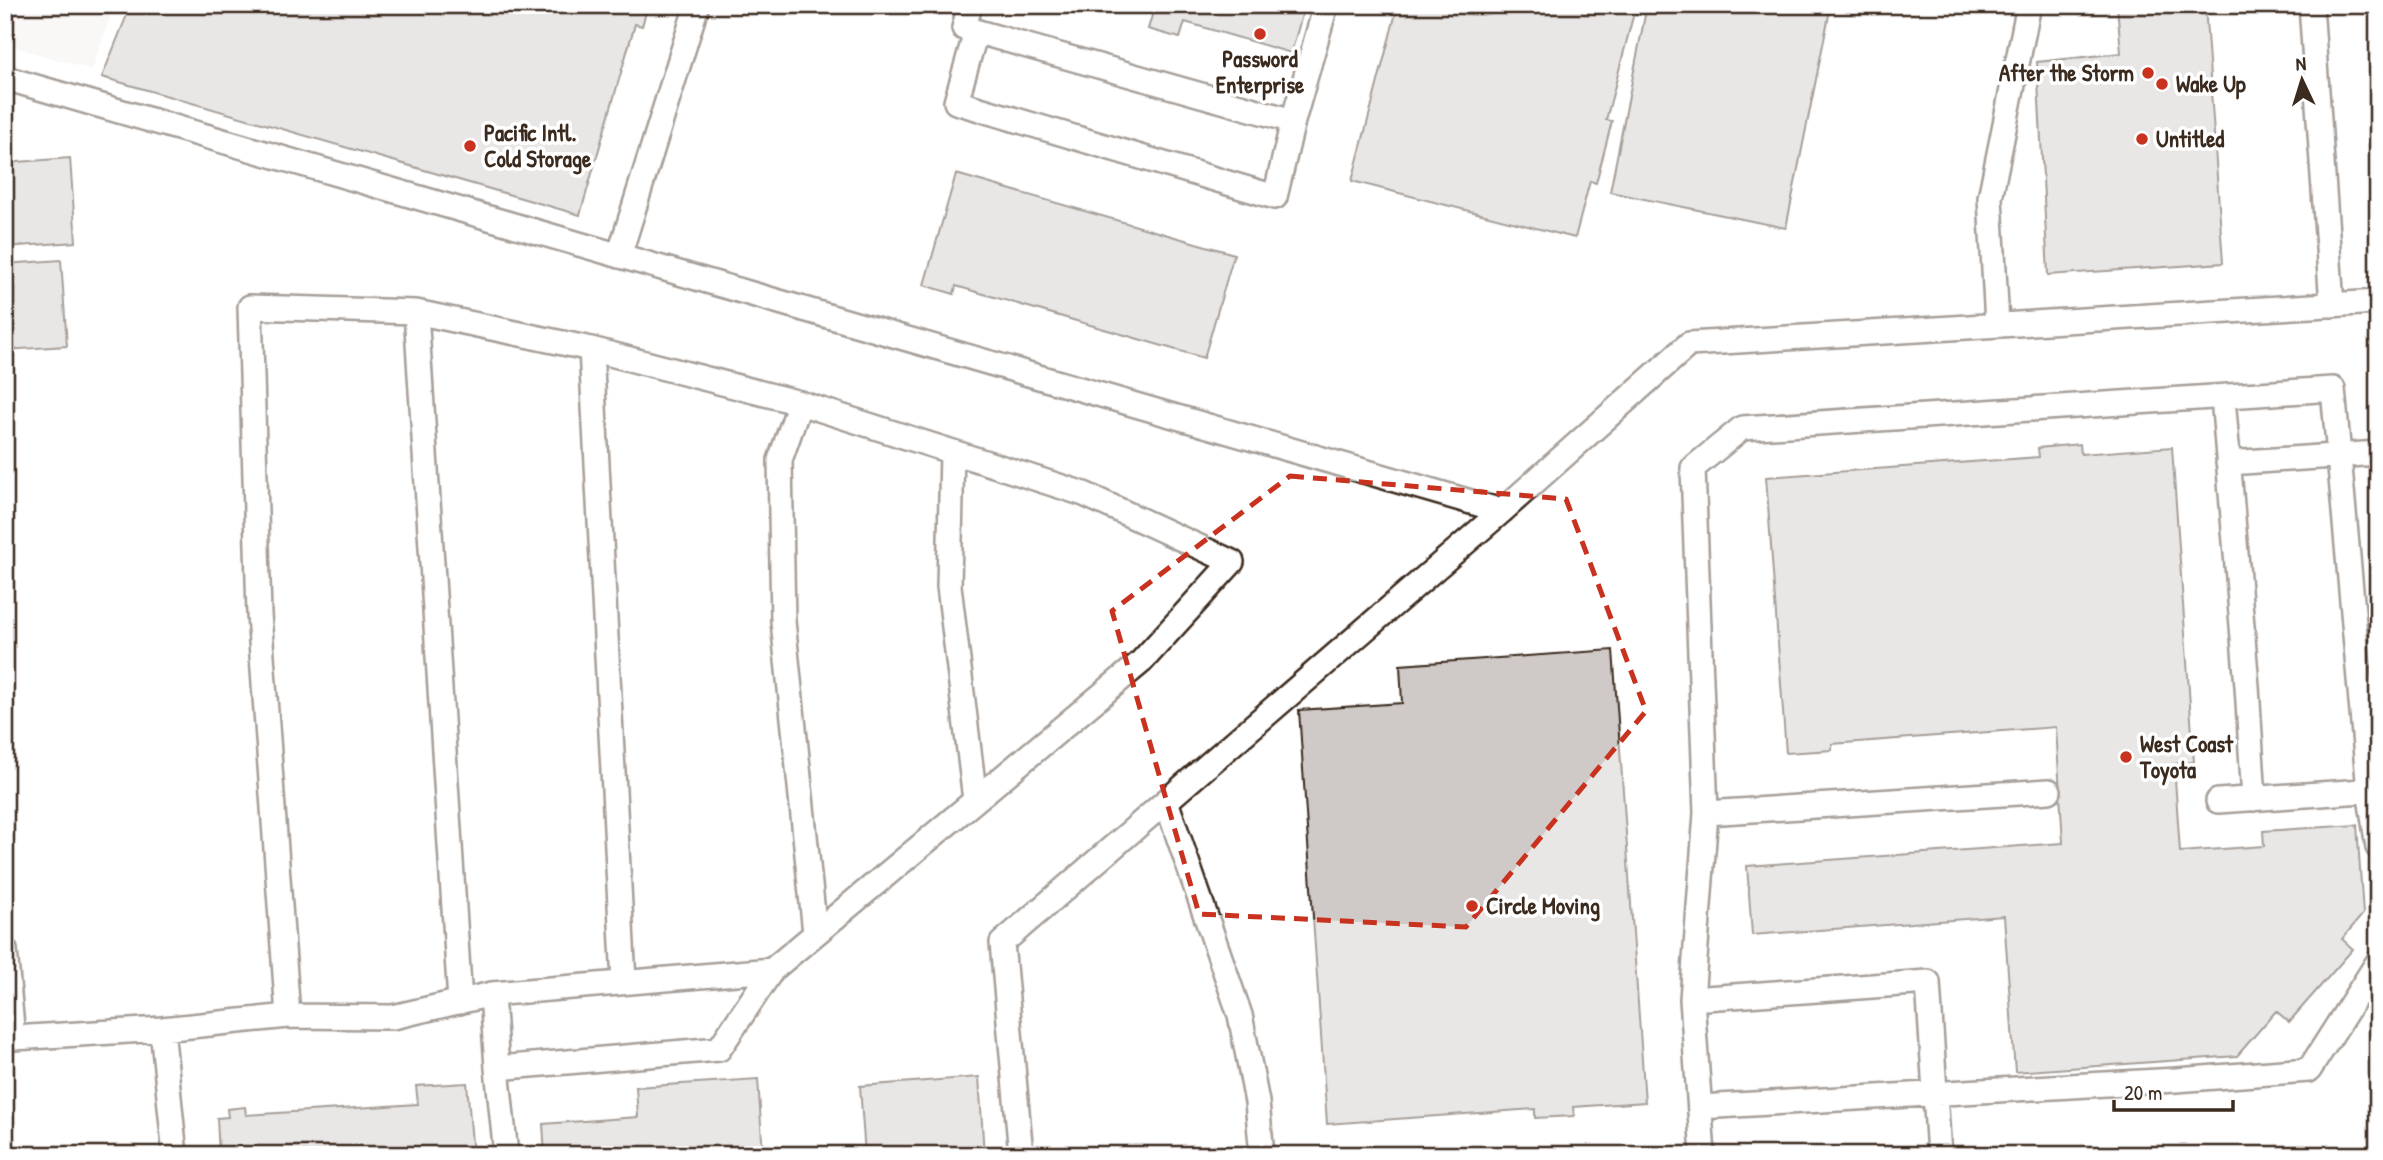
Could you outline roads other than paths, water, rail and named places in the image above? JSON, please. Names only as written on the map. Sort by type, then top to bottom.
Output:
[{"type":"lane","points":[[619,256],[697,5]]},
{"type":"lane","points":[[970,5],[970,30],[956,102],[1275,197],[1293,121],[1326,5]]},
{"type":"lane","points":[[1997,324],[1990,198],[2029,5]]},
{"type":"lane","points":[[2311,5],[2332,305]]},
{"type":"lane","points":[[970,30],[1293,121]]},
{"type":"lane","points":[[5,78],[1502,511]]},
{"type":"lane","points":[[1021,1155],[1002,943],[1502,511],[1689,344],[2378,302]]},
{"type":"lane","points":[[288,1016],[259,614],[250,307],[416,312],[591,349],[800,403],[1084,494],[1232,562],[1141,662],[772,970],[719,1049],[497,1068]]},
{"type":"lane","points":[[416,312],[460,1002]]},
{"type":"lane","points":[[591,349],[624,982]]},
{"type":"lane","points":[[1703,1155],[1692,999],[1706,813],[1692,468],[1742,428],[2333,389],[2378,847]]},
{"type":"lane","points":[[2223,397],[2254,799]]},
{"type":"lane","points":[[800,403],[780,460],[783,621],[816,933]]},
{"type":"lane","points":[[952,452],[949,586],[975,800]]},
{"type":"lane","points":[[2228,463],[2378,453]]},
{"type":"lane","points":[[1706,813],[2049,791]]},
{"type":"lane","points":[[2218,802],[2373,791]]},
{"type":"lane","points":[[1166,801],[1240,1015],[1258,1102],[1262,1155]]},
{"type":"lane","points":[[5,950],[13,1038],[162,1029],[288,1016],[393,1017],[492,994],[772,970]]},
{"type":"lane","points":[[1700,1107],[2309,1070],[2378,962]]},
{"type":"lane","points":[[1692,999],[1928,982],[1939,1155]]},
{"type":"lane","points":[[492,994],[506,1155]]},
{"type":"lane","points":[[162,1029],[175,1155]]},
{"type":"place","name":"Password Enterprise","points":[[1260,34]]},
{"type":"place","name":"After the Storm","points":[[2148,73]]},
{"type":"place","name":"Wake Up","points":[[2162,84]]},
{"type":"place","name":"Untitled","points":[[2142,139]]},
{"type":"place","name":"Pacific Intl. Cold Storage","points":[[470,146]]},
{"type":"place","name":"West Coast Toyota","points":[[2126,757]]},
{"type":"place","name":"Circle Moving","points":[[1472,906]]}]
